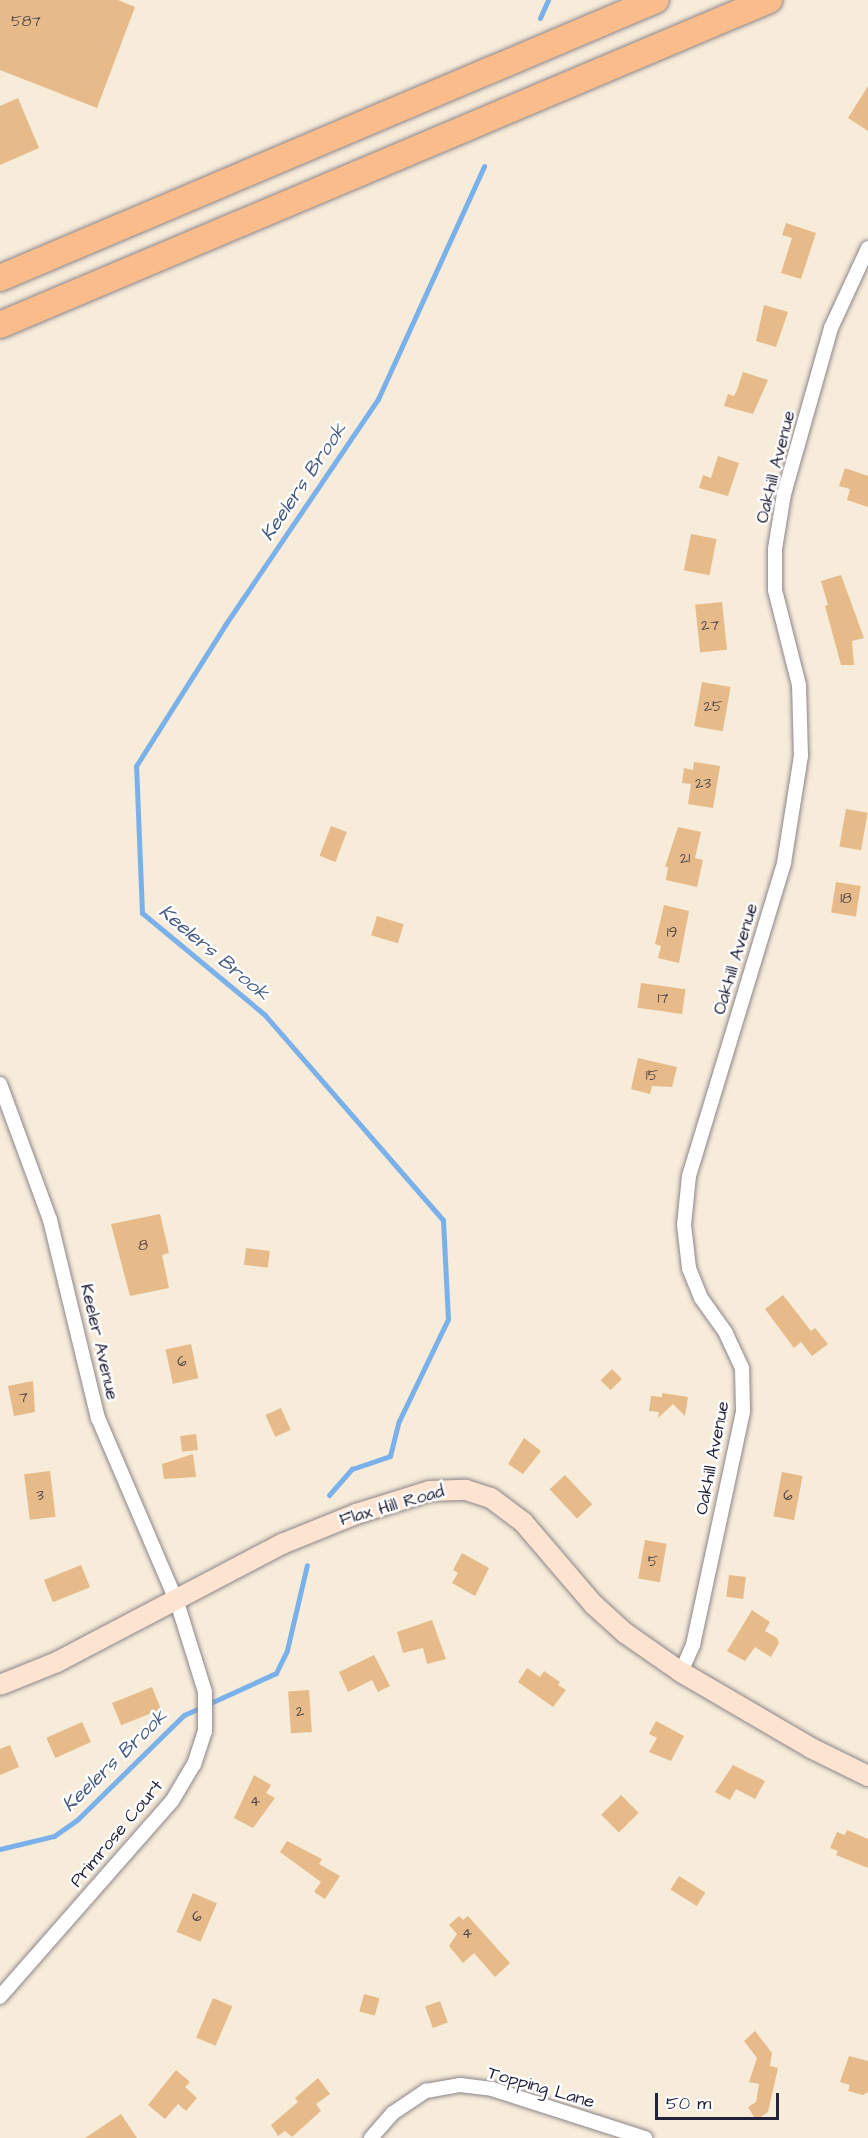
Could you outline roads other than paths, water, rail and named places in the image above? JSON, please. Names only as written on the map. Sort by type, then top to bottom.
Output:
[{"type":"highway","points":[[0,278],[656,0]]},
{"type":"highway","points":[[0,326],[769,0]]},
{"type":"main road","name":"Flax Hill Road","points":[[0,1685],[57,1662],[177,1602],[282,1544],[356,1514],[430,1491],[466,1490],[491,1498],[523,1522],[593,1604],[625,1633],[681,1672],[811,1748],[868,1776]]},
{"type":"street","name":"Oakhill Avenue","points":[[681,1672],[693,1645],[743,1411],[742,1368],[726,1333],[701,1298],[689,1268],[684,1225],[689,1176],[784,862],[801,756],[799,685],[775,590],[775,549],[784,494],[831,328],[868,248]]},
{"type":"street","name":"Keeler Avenue","points":[[0,1084],[56,1243],[98,1418],[177,1602]]},
{"type":"street","name":"Primrose Court","points":[[0,1997],[172,1801],[194,1764],[205,1731],[205,1707],[177,1602]]},
{"type":"street","name":"Topping Lane","points":[[371,2138],[393,2113],[426,2091],[460,2085],[492,2089],[645,2138]]},
{"type":"waterway","name":"Keelers Brook","points":[[540,18],[548,0]]},
{"type":"waterway","name":"Keelers Brook","points":[[329,1495],[352,1469],[390,1456],[399,1421],[448,1319],[443,1220],[265,1015],[142,913],[136,766],[225,625],[378,399],[484,166]]},
{"type":"waterway","name":"Keelers Brook","points":[[0,1849],[54,1836],[78,1819],[184,1715],[276,1673],[287,1650],[307,1565]]}]
